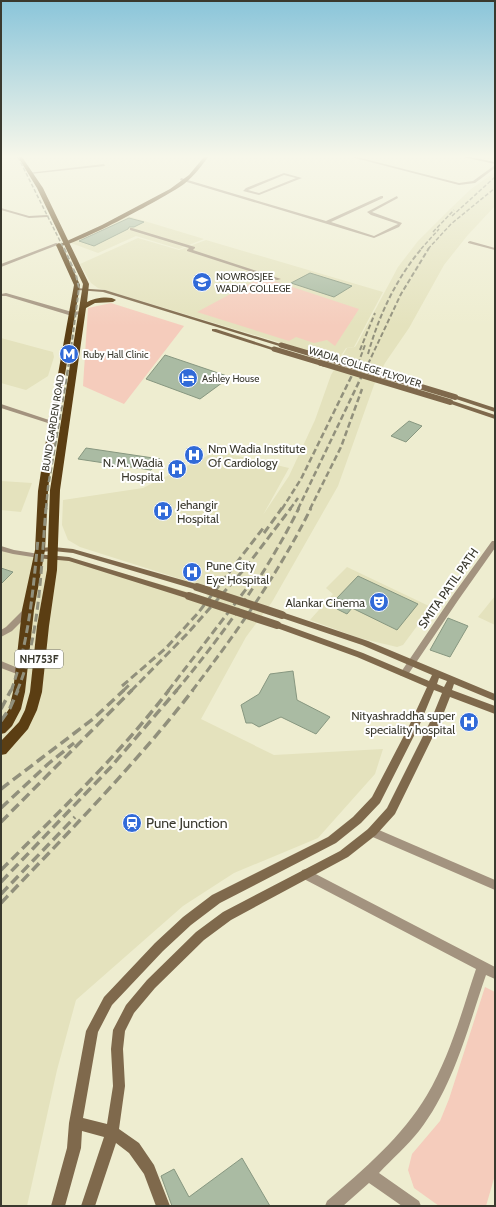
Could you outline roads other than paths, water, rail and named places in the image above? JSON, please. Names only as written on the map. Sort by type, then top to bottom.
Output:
[{"type":"highway","points":[[45,213],[49,222]]},
{"type":"highway","name":"BUND GARDEN ROAD","points":[[53,213],[62,244],[76,280],[78,311],[56,484],[53,553]]},
{"type":"highway","name":"BUND GARDEN ROAD","points":[[39,553],[43,492],[53,423],[78,311],[85,291],[84,280],[62,244],[56,237]]},
{"type":"highway","points":[[78,311],[94,301],[113,300]]},
{"type":"highway","name":"NH753F","points":[[1,729],[8,722],[15,709],[22,673],[28,610],[39,553]]},
{"type":"highway","name":"NH753F","points":[[1,750],[24,725],[31,710],[36,692],[53,553]]},
{"type":"main road","points":[[62,244],[127,213]]},
{"type":"main road","points":[[76,292],[85,291],[113,300]]},
{"type":"main road","name":"WADIA COLLEGE FLYOVER","points":[[85,291],[103,291],[453,399]]},
{"type":"main road","name":"WADIA COLLEGE FLYOVER","points":[[113,300],[274,349],[453,399]]},
{"type":"main road","points":[[453,399],[495,410]]},
{"type":"main road","points":[[453,399],[495,416]]},
{"type":"main road","points":[[39,553],[73,551],[197,587],[366,643],[495,698]]},
{"type":"main road","points":[[53,553],[189,596],[360,654],[432,686],[495,710]]},
{"type":"main road","points":[[58,1206],[74,1148],[76,1123],[92,1031],[108,1001],[159,947],[187,921],[216,899],[332,840],[358,820],[376,800],[415,724],[437,673]]},
{"type":"main road","points":[[88,1206],[112,1132],[119,1086],[117,1049],[119,1030],[130,1009],[151,984],[200,936],[227,916],[344,854],[372,832],[391,811],[436,720],[452,679]]},
{"type":"main road","points":[[76,1123],[112,1132],[134,1148],[149,1170],[163,1206]]},
{"type":"street","points":[[16,213],[29,217],[44,213]]},
{"type":"street","points":[[299,213],[374,237],[398,226],[400,223],[371,213]]},
{"type":"street","points":[[328,222],[347,213]]},
{"type":"street","points":[[132,229],[193,248],[188,250],[279,279]]},
{"type":"street","points":[[470,242],[495,249]]},
{"type":"street","points":[[3,265],[62,244]]},
{"type":"street","points":[[1,295],[6,294],[78,311]]},
{"type":"street","points":[[1,406],[53,423]]},
{"type":"street","name":"SMITA PATIL PATH","points":[[404,674],[421,647],[495,543]]},
{"type":"street","points":[[1,548],[13,552],[39,553]]},
{"type":"street","points":[[1,634],[9,629],[28,610]]},
{"type":"street","points":[[1,664],[22,673]]},
{"type":"street","points":[[372,832],[495,885]]},
{"type":"street","points":[[306,874],[492,970],[432,1099],[414,1126],[369,1174],[332,1206]]},
{"type":"street","points":[[369,1174],[414,1206]]},
{"type":"railway","points":[[46,213],[64,249]]},
{"type":"railway","points":[[433,232],[451,213]]},
{"type":"railway","points":[[428,249],[451,224],[464,213]]},
{"type":"railway","points":[[421,249],[439,229]]},
{"type":"railway","points":[[64,248],[76,275],[79,288],[69,364]]},
{"type":"railway","points":[[368,354],[377,325],[389,298],[404,272],[422,248]]},
{"type":"railway","points":[[368,364],[401,294],[429,248]]},
{"type":"railway","points":[[360,350],[375,313]]},
{"type":"railway","points":[[358,364],[365,345]]},
{"type":"railway","points":[[46,509],[48,487],[69,363]]},
{"type":"railway","points":[[282,509],[301,479],[358,363]]},
{"type":"railway","points":[[298,509],[368,363]]},
{"type":"railway","points":[[310,509],[341,447],[362,389]]},
{"type":"railway","points":[[290,509],[298,498]]},
{"type":"railway","points":[[17,691],[25,670],[35,625],[41,577],[46,508]]},
{"type":"railway","points":[[264,533],[282,508]]},
{"type":"railway","points":[[131,691],[187,634],[246,567],[291,508]]},
{"type":"railway","points":[[176,691],[227,626],[243,603],[272,557],[299,508]]},
{"type":"railway","points":[[192,691],[225,647],[271,579],[299,532],[311,508]]},
{"type":"railway","points":[[122,686],[166,648],[198,613],[264,527]]},
{"type":"railway","points":[[11,691],[26,635],[32,597],[38,539]]},
{"type":"railway","points":[[168,691],[250,584]]},
{"type":"railway","points":[[124,690],[129,685]]},
{"type":"railway","points":[[1,709],[11,690]]},
{"type":"railway","points":[[1,721],[10,708],[18,690]]},
{"type":"railway","points":[[1,789],[93,719],[124,690]]},
{"type":"railway","points":[[1,822],[132,690]]},
{"type":"railway","points":[[1,870],[109,760],[169,690]]},
{"type":"railway","points":[[1,882],[110,768],[177,690]]},
{"type":"railway","points":[[1,903],[124,773],[193,690]]},
{"type":"railway","points":[[1,808],[48,764],[74,743]]},
{"type":"railway","points":[[1,894],[75,817]]},
{"type":"place","name":"NOWROSJEE WADIA COLLEGE","points":[[202,282]]},
{"type":"place","name":"Ruby Hall Clinic","points":[[69,354]]},
{"type":"place","name":"Ashley House","points":[[188,378]]},
{"type":"place","name":"Nm Wadia Institute Of Cardiology","points":[[194,455]]},
{"type":"place","name":"N. M. Wadia Hospital","points":[[177,469]]},
{"type":"place","name":"Jehangir Hospital","points":[[163,511]]},
{"type":"place","name":"Pune City Eye Hospital","points":[[192,572]]},
{"type":"place","name":"Alankar Cinema","points":[[379,602]]},
{"type":"place","name":"Nityashraddha super speciality hospital","points":[[469,722]]},
{"type":"place","name":"Pune Junction","points":[[132,823]]}]
